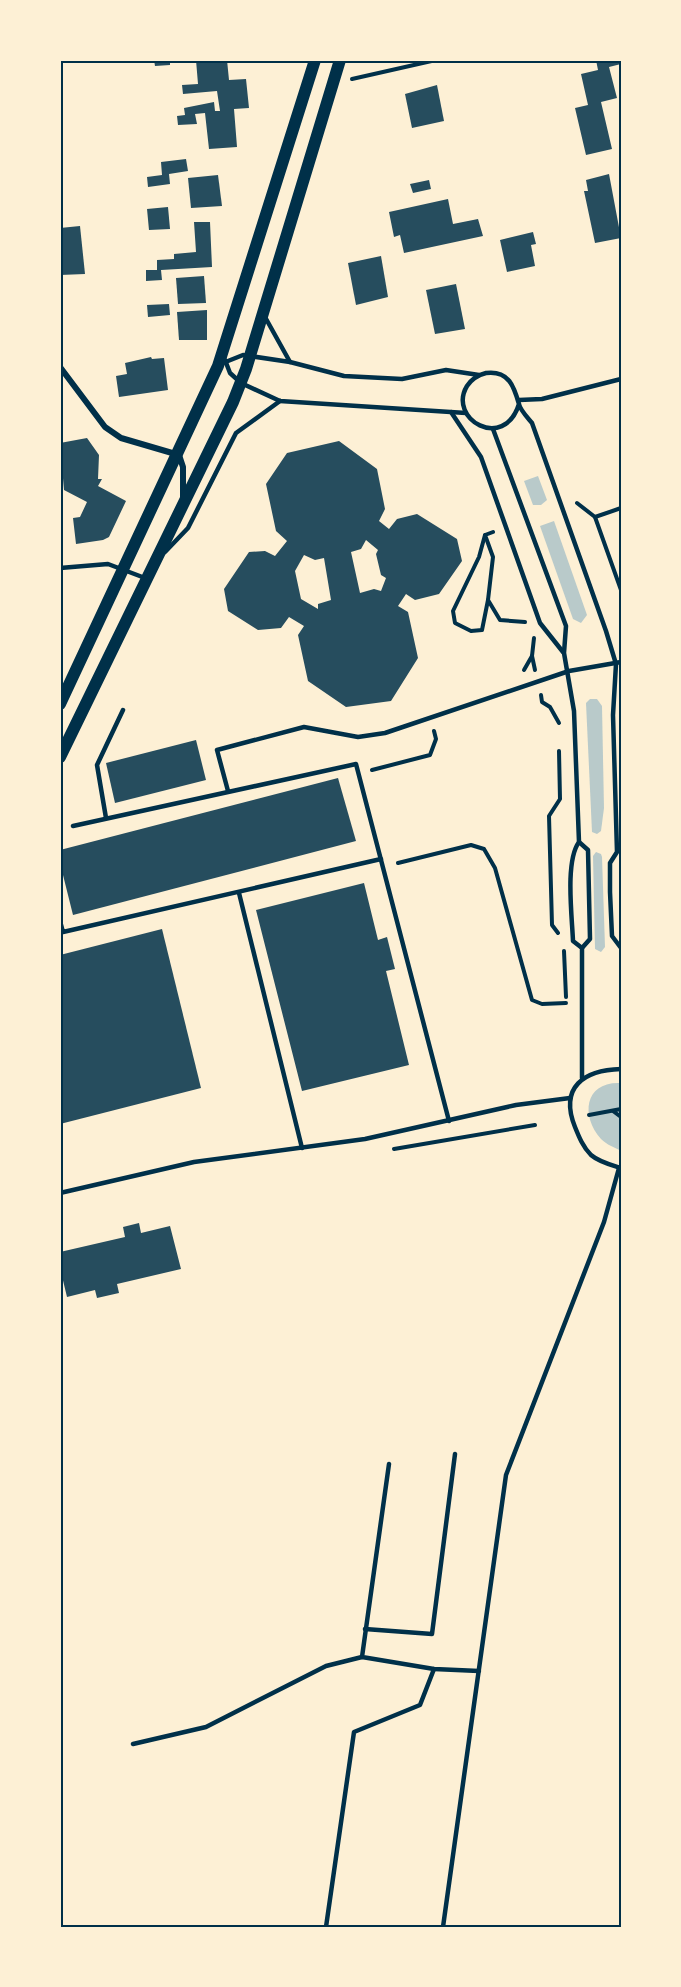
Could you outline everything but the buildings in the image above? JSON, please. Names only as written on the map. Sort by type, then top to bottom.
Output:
[{"type":"main road","points":[[60,704],[222,361],[315,60]]},
{"type":"main road","points":[[60,757],[183,507],[241,383],[340,60]]},
{"type":"street","points":[[60,367],[105,427],[121,438],[179,455],[183,467],[183,507]]},
{"type":"lane","points":[[263,312],[290,362]]},
{"type":"lane","points":[[466,413],[280,401],[241,383],[222,361],[238,356],[250,357],[290,362],[344,376],[402,379],[446,370],[480,375],[495,373],[508,379],[518,392],[519,402],[532,423],[618,663],[614,715],[617,852],[610,863],[610,892],[612,936],[621,948]]},
{"type":"lane","points":[[480,375],[467,387],[464,395],[466,413],[477,425],[493,429],[510,421],[519,402]]},
{"type":"lane","points":[[519,402],[542,399],[621,379]]},
{"type":"lane","points":[[157,560],[188,528],[236,433],[280,401]]},
{"type":"lane","points":[[451,412],[481,457],[540,623],[564,652]]},
{"type":"lane","points":[[493,429],[566,626],[564,652],[574,711],[579,842],[572,851],[573,941],[582,948]]},
{"type":"lane","points":[[60,568],[108,564],[147,579]]},
{"type":"lane","points":[[228,791],[217,750],[304,727],[358,737],[385,733],[569,671],[618,663]]},
{"type":"lane","points":[[106,818],[96,765],[123,710]]},
{"type":"lane","points":[[73,826],[356,764],[449,1121]]},
{"type":"lane","points":[[579,842],[588,850],[590,939],[582,948],[582,1078]]},
{"type":"lane","points":[[617,852],[621,857]]},
{"type":"lane","points":[[60,921],[63,932],[381,859]]},
{"type":"lane","points":[[239,893],[302,1148]]},
{"type":"lane","points":[[443,1927],[506,1475],[604,1222],[620,1168],[593,1156],[586,1148],[572,1118],[570,1098],[575,1086],[582,1078],[606,1070],[621,1069]]},
{"type":"lane","points":[[60,1193],[194,1162],[365,1139],[516,1105],[570,1098]]},
{"type":"lane","points":[[365,1629],[432,1634],[456,1454]]},
{"type":"lane","points":[[362,1657],[389,1464]]},
{"type":"lane","points":[[134,1744],[206,1727],[326,1666],[362,1657],[434,1669],[479,1671]]},
{"type":"lane","points":[[326,1927],[354,1732],[420,1705],[434,1669]]},
{"type":"path","points":[[334,78],[356,79],[436,60]]},
{"type":"path","points":[[574,493],[578,504],[595,517],[621,591]]},
{"type":"path","points":[[595,517],[621,508]]},
{"type":"path","points":[[485,535],[498,531]]},
{"type":"path","points":[[485,535],[493,557],[488,600],[482,630],[471,631],[455,622],[453,611],[479,557],[485,535]]},
{"type":"path","points":[[488,600],[500,620],[529,622]]},
{"type":"path","points":[[532,656],[542,702],[549,707],[559,721],[559,732]]},
{"type":"path","points":[[358,774],[430,755],[436,739],[430,719]]},
{"type":"path","points":[[559,743],[560,800],[549,816],[552,925],[564,941],[566,1013]]},
{"type":"path","points":[[398,864],[471,846],[484,849],[495,868],[532,1000],[542,1004],[566,1003]]},
{"type":"path","points":[[589,1115],[621,1109]]},
{"type":"path","points":[[613,1110],[621,1117]]},
{"type":"path","points":[[392,1150],[535,1125]]},
{"type":"shaded area","points":[[538,476],[547,500],[541,505],[533,505],[524,481]]},
{"type":"shaded area","points":[[554,521],[587,615],[581,623],[573,619],[540,526]]},
{"type":"shaded area","points":[[590,699],[597,699],[602,706],[604,808],[601,831],[597,834],[592,832],[586,703]]},
{"type":"shaded area","points":[[596,852],[602,857],[605,947],[601,952],[595,949],[593,856]]},
{"type":"shaded area","points":[[621,1083],[621,1151],[601,1139],[594,1130],[589,1110],[593,1094],[600,1088],[609,1084]]}]
